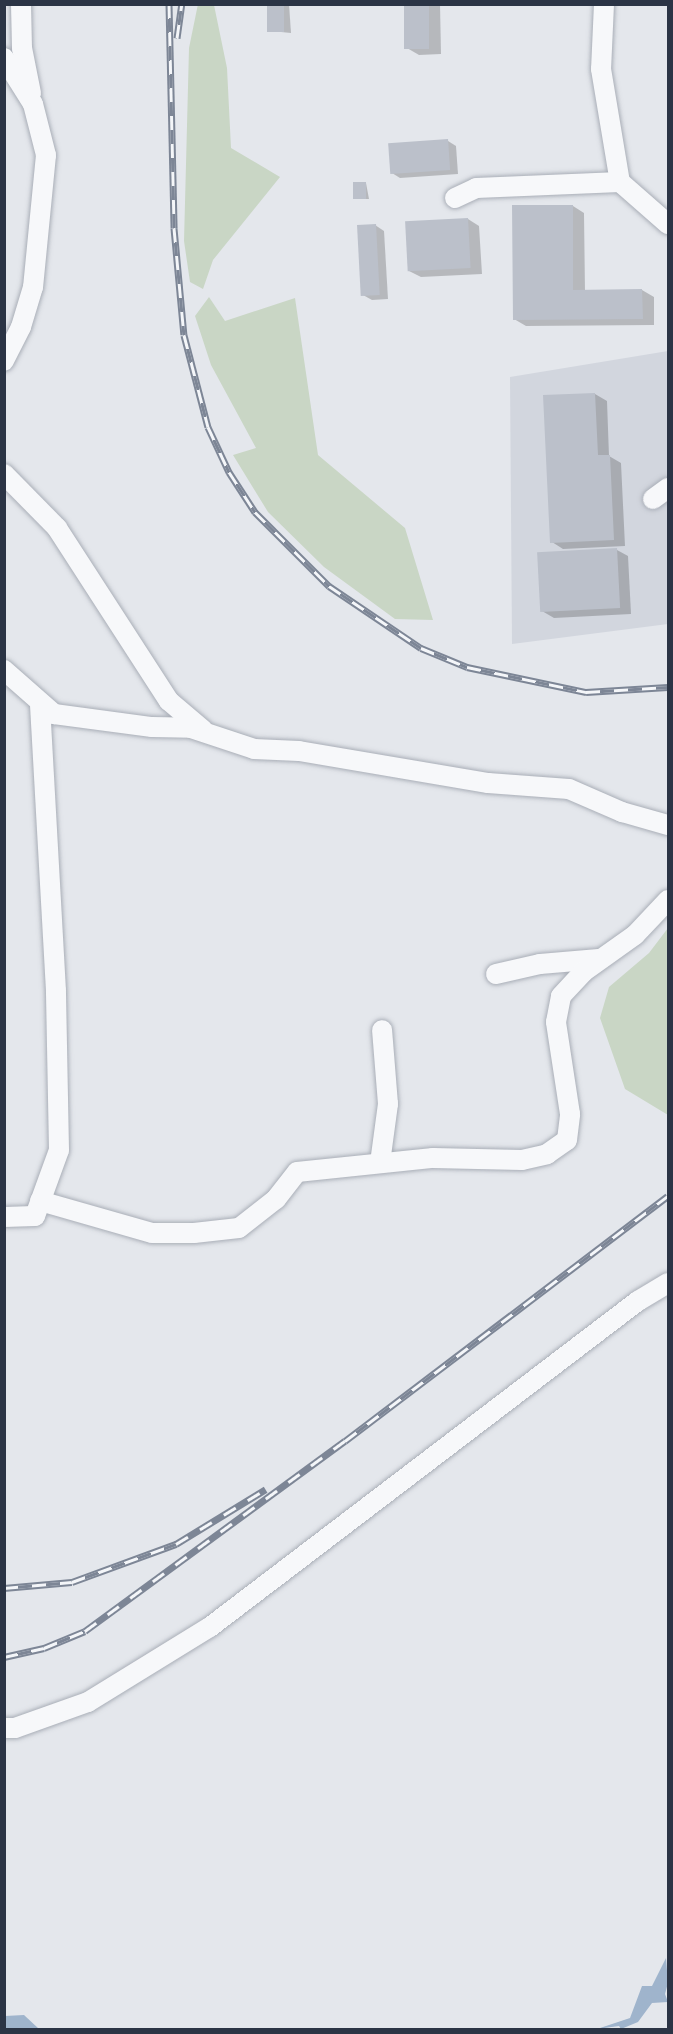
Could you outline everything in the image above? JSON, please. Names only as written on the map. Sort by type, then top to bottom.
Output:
[{"type":"street","points":[[4,361],[21,327],[33,287],[46,155],[22,48],[21,4]]},
{"type":"street","points":[[604,4],[601,69],[620,182],[669,224]]},
{"type":"street","points":[[4,58],[33,104]]},
{"type":"street","points":[[454,198],[476,188],[620,182]]},
{"type":"street","points":[[4,474],[57,528],[169,701],[207,733]]},
{"type":"street","points":[[4,670],[54,714],[152,727],[191,728],[254,749],[299,751],[488,783],[569,789],[622,812],[669,825]]},
{"type":"street","points":[[4,1217],[35,1216],[59,1150],[56,991],[40,704]]},
{"type":"street","points":[[40,1201],[152,1233],[239,1228],[276,1199],[297,1172],[433,1158],[522,1160],[547,1154],[567,1140],[570,1114],[556,1022],[561,996],[583,972],[636,934],[669,900]]},
{"type":"street","points":[[496,974],[540,964],[601,958]]},
{"type":"street","points":[[380,1163],[388,1104],[382,1030]]},
{"type":"street","points":[[4,1728],[15,1728],[88,1702],[210,1627],[638,1301],[669,1283]]},
{"type":"shaded area","points":[[668,351],[668,624],[512,644],[510,377]]},
{"type":"green space","points":[[198,4],[214,5],[227,68],[231,148],[280,177],[213,260],[203,289],[190,282],[184,241],[189,48]]},
{"type":"green space","points":[[209,297],[225,321],[295,298],[318,455],[405,528],[433,620],[395,619],[324,567],[268,512],[233,455],[256,448],[211,365],[195,316]]},
{"type":"green space","points":[[668,928],[668,1115],[625,1089],[600,1018],[609,987],[649,953]]},
{"type":"water","points":[[666,1958],[668,1983],[665,1994],[668,2002],[652,2003],[638,2022],[621,2029],[619,2026],[597,2029],[630,2018],[642,1986],[652,1986]]},
{"type":"water","points":[[24,2015],[39,2029],[5,2029],[5,2016]]},
{"type":"building","points":[[267,4],[284,4],[284,32],[267,32]]},
{"type":"building","points":[[404,4],[429,4],[429,49],[404,49]]},
{"type":"building","points":[[448,139],[450,170],[390,174],[388,143]]},
{"type":"building","points":[[353,182],[366,182],[366,199],[353,199]]},
{"type":"building","points":[[512,205],[573,205],[573,290],[642,289],[643,319],[513,320]]},
{"type":"building","points":[[468,218],[471,268],[408,271],[405,221]]},
{"type":"building","points":[[376,224],[380,295],[361,296],[357,225]]},
{"type":"building","points":[[595,393],[598,455],[610,455],[614,540],[550,543],[543,395]]},
{"type":"building","points":[[617,548],[620,608],[540,612],[537,552]]},
{"type":"railway","points":[[169,4],[174,228],[184,335],[208,427],[229,472],[255,512],[329,586],[421,648],[467,667],[586,692],[668,687]]},
{"type":"railway","points":[[177,38],[182,4]]},
{"type":"railway","points":[[4,1657],[44,1648],[85,1631],[345,1441],[668,1196]]},
{"type":"railway","points":[[4,1588],[72,1582],[176,1544],[266,1489]]}]
